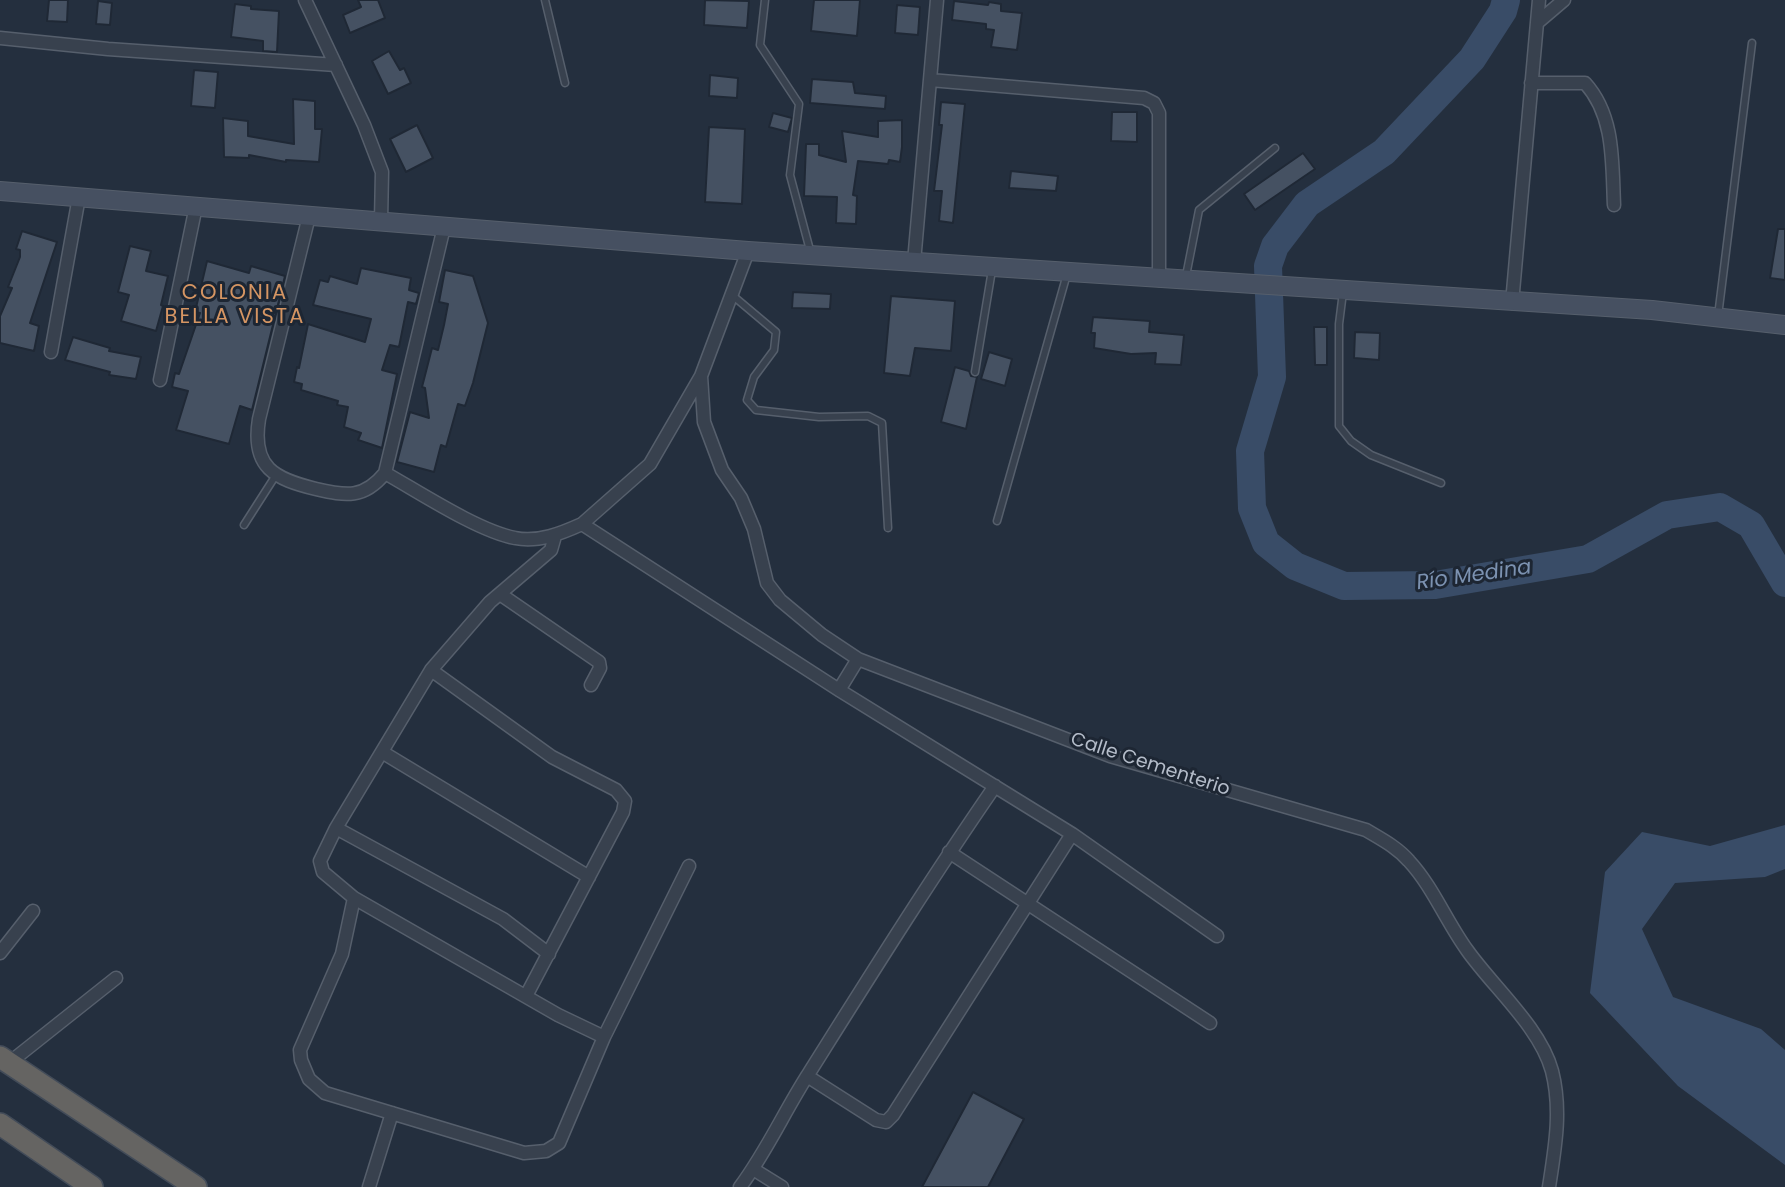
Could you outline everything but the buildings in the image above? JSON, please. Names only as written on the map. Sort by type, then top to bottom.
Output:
[{"type":"highway","points":[[4,1060],[196,1187]]},
{"type":"highway","points":[[0,1124],[92,1187]]},
{"type":"main road","points":[[0,191],[811,256],[1652,310],[1785,325]]},
{"type":"street","points":[[305,0],[364,125],[382,172],[381,221]]},
{"type":"street","points":[[914,262],[937,0]]},
{"type":"street","points":[[1512,303],[1539,0]]},
{"type":"street","points":[[1537,23],[1564,0]]},
{"type":"street","points":[[0,38],[108,49],[336,65]]},
{"type":"street","points":[[930,80],[1144,98],[1154,103],[1159,113],[1158,280]]},
{"type":"street","points":[[1531,83],[1585,83],[1598,97],[1610,133],[1614,205]]},
{"type":"street","points":[[51,352],[79,197]]},
{"type":"street","points":[[160,380],[196,206]]},
{"type":"street","points":[[309,216],[257,431],[261,456],[276,475],[286,482],[342,495],[362,492],[371,487],[385,472],[444,226]]},
{"type":"street","points":[[385,472],[481,526],[516,539],[555,536],[582,524],[649,464],[701,376],[748,251]]},
{"type":"street","name":"Calle Cementerio","points":[[701,376],[704,422],[722,470],[741,498],[754,529],[767,583],[780,600],[822,635],[858,659],[1110,756],[1366,830],[1389,843],[1409,860],[1466,949],[1539,1041],[1551,1068],[1558,1097],[1558,1127],[1549,1187]]},
{"type":"street","points":[[582,524],[839,690],[1072,834],[1217,936]]},
{"type":"street","points":[[555,536],[551,550],[490,602],[431,670],[336,828],[320,861],[323,872],[354,898],[558,1015],[604,1037]]},
{"type":"street","points":[[500,594],[599,662],[600,668],[591,685]]},
{"type":"street","points":[[839,690],[858,659]]},
{"type":"street","points":[[431,670],[552,757],[616,790],[625,801],[623,812],[526,996]]},
{"type":"street","points":[[382,752],[589,877]]},
{"type":"street","points":[[740,1187],[949,852],[995,786]]},
{"type":"street","points":[[336,828],[503,919],[549,954]]},
{"type":"street","points":[[807,1076],[876,1120],[886,1122],[1072,834]]},
{"type":"street","points":[[949,852],[1210,1023]]},
{"type":"street","points":[[354,898],[342,954],[300,1050],[309,1079],[325,1093],[524,1153],[546,1151],[559,1143],[604,1037],[690,866]]},
{"type":"street","points":[[0,953],[33,911]]},
{"type":"street","points":[[4,1060],[116,978]]},
{"type":"street","points":[[369,1187],[392,1113]]},
{"type":"street","points":[[753,1169],[782,1187]]},
{"type":"lane","points":[[545,0],[565,83]]},
{"type":"lane","points":[[765,0],[760,45],[799,104],[790,175],[811,256]]},
{"type":"lane","points":[[1718,318],[1752,43]]},
{"type":"lane","points":[[1185,282],[1199,210],[1275,148]]},
{"type":"lane","points":[[975,372],[992,268]]},
{"type":"lane","points":[[997,521],[1067,273]]},
{"type":"lane","points":[[1343,291],[1339,324],[1339,426],[1351,441],[1371,455],[1441,483]]},
{"type":"lane","points":[[732,295],[776,332],[774,350],[754,377],[747,400],[756,410],[818,417],[868,416],[882,423],[888,528]]},
{"type":"lane","points":[[244,525],[276,475]]},
{"type":"water","points":[[1785,825],[1785,869],[1765,877],[1675,883],[1642,929],[1673,997],[1761,1029],[1785,1050],[1785,1165],[1678,1086],[1590,993],[1605,872],[1642,832],[1710,846]]},
{"type":"waterway","name":"Río Medina","points":[[1506,0],[1503,11],[1472,59],[1384,152],[1307,204],[1275,246],[1268,266],[1272,377],[1250,451],[1252,508],[1266,543],[1295,566],[1344,586],[1435,585],[1588,559],[1667,515],[1720,507],[1751,525],[1785,583]]},
{"type":"district","name":"COLONIA BELLA VISTA","points":[[235,306]]}]
